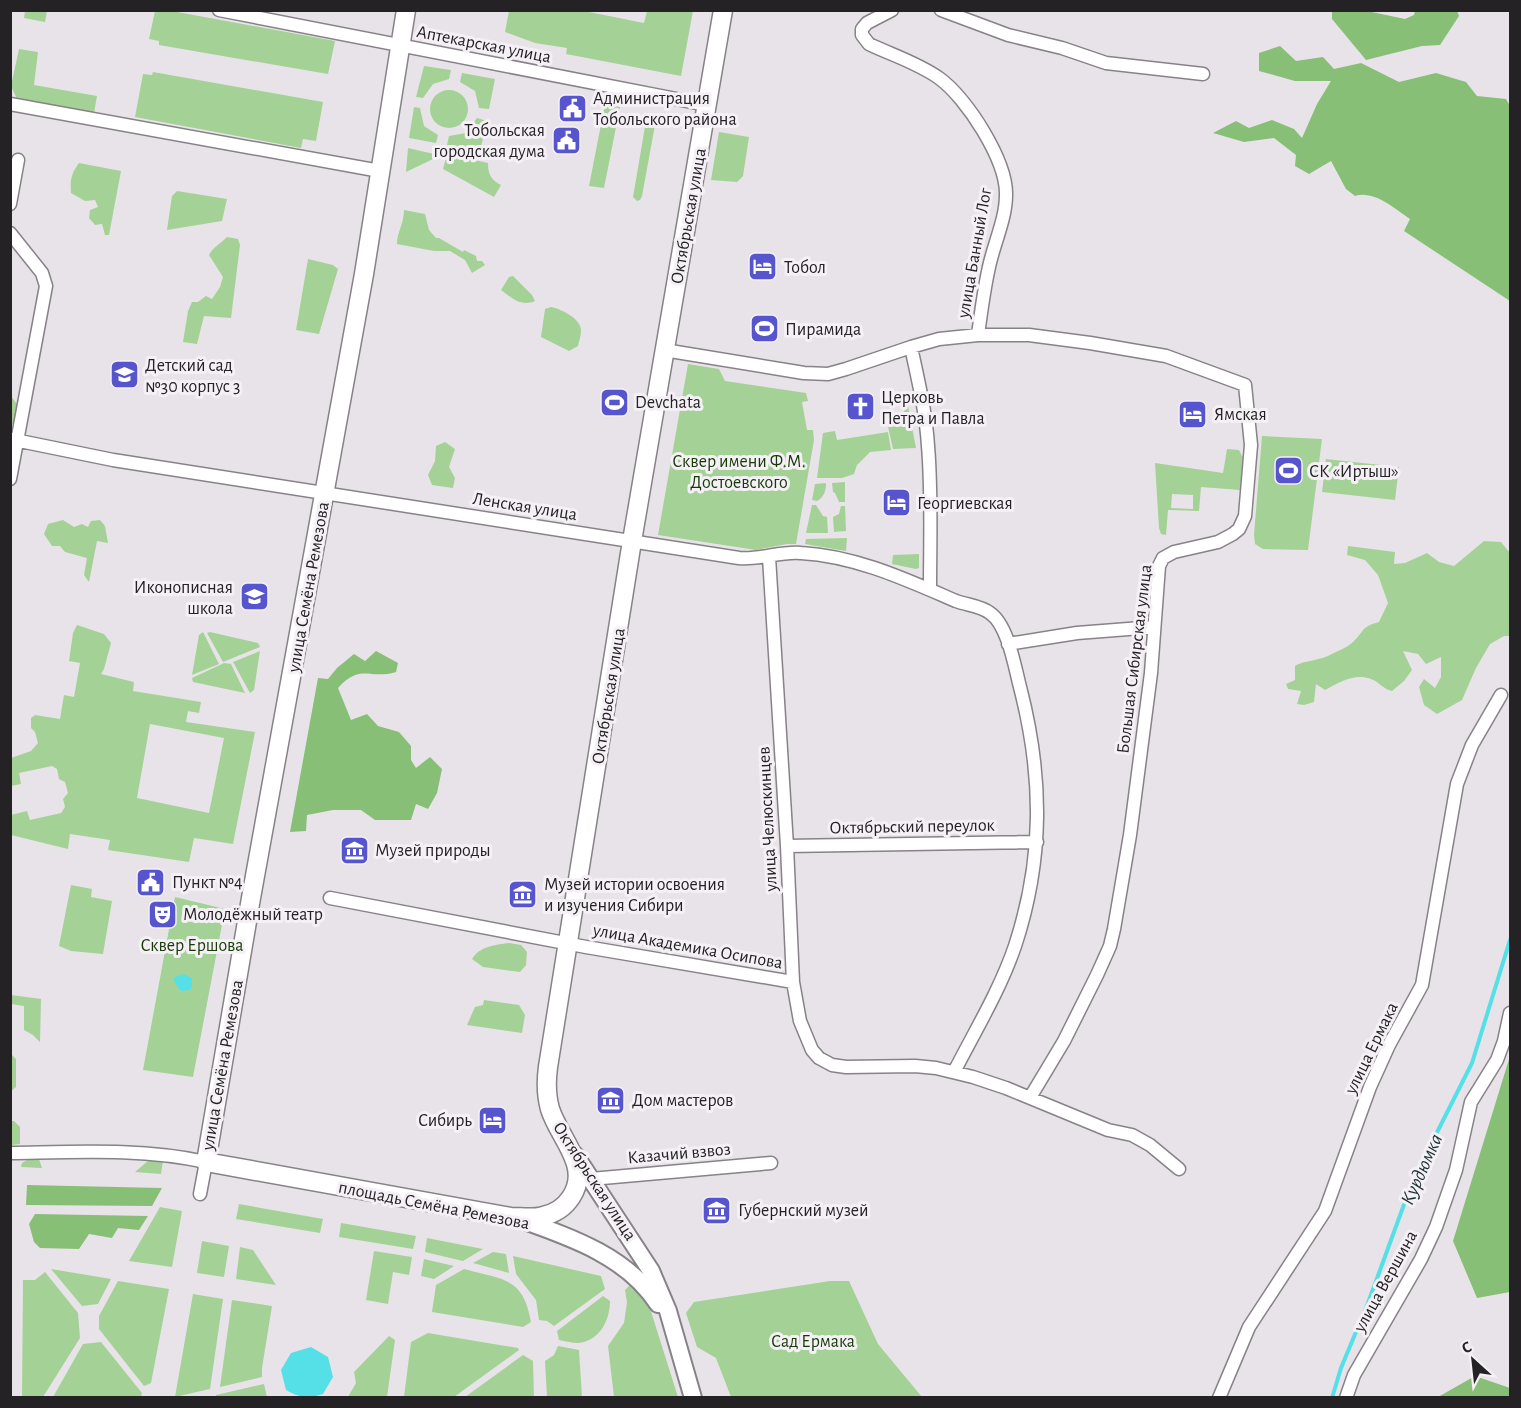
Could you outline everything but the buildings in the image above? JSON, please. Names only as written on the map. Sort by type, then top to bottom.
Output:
[{"type":"main road","name":"улица Семёна Ремезова","points":[[206,1162],[251,898],[364,274],[406,10]]},
{"type":"main road","name":"Октябрьская улица","points":[[680,1350],[668,1311],[651,1271],[567,1144],[551,1110],[546,1083],[632,542],[723,10]]},
{"type":"main road","points":[[511,1217],[544,1216],[554,1212],[570,1200],[575,1191],[577,1173],[567,1144]]},
{"type":"main road","name":"площадь Семёна Ремезова","points":[[206,1162],[511,1217],[574,1240],[617,1263],[648,1289],[680,1350]]},
{"type":"main road","points":[[680,1350],[693,1398]]},
{"type":"street","name":"Аптекарская улица","points":[[219,10],[707,105]]},
{"type":"street","name":"улица Банный Лог","points":[[892,10],[867,23],[862,29],[864,39],[869,44],[928,71],[945,83],[961,100],[986,136],[1003,174],[1005,207],[989,266],[978,335]]},
{"type":"street","points":[[941,10],[1008,35],[1062,48],[1106,63],[1203,74]]},
{"type":"street","points":[[10,104],[380,171]]},
{"type":"street","points":[[10,204],[18,160]]},
{"type":"street","points":[[10,233],[42,273],[46,286],[14,440],[10,479]]},
{"type":"street","name":"Большая Сибирская улица","points":[[664,350],[804,373],[828,374],[939,339],[978,335],[1029,334],[1142,351],[1175,359],[1245,385],[1251,445],[1245,516],[1239,529],[1225,539],[1174,552],[1163,558],[1159,566],[1149,683],[1130,835],[1121,898],[1112,938],[1105,960],[1085,1000],[1031,1096]]},
{"type":"street","points":[[910,347],[922,396],[928,445],[930,588]]},
{"type":"street","name":"Ленская улица","points":[[14,440],[113,460],[739,558],[769,557],[792,552],[821,555],[900,576],[989,612],[999,622],[1008,644],[1027,716],[1035,763],[1039,811],[1033,876],[1014,948],[999,984],[954,1072]]},
{"type":"street","name":"улица Челюскинцев","points":[[769,557],[793,982],[800,1021],[807,1041],[819,1058],[832,1065],[846,1067],[915,1066],[954,1072]]},
{"type":"street","points":[[1008,644],[1077,633],[1154,627]]},
{"type":"street","name":"улица Ермака","points":[[1219,1398],[1250,1327],[1325,1211],[1370,1087],[1389,1045],[1422,985],[1457,784],[1472,745],[1501,695]]},
{"type":"street","name":"Октябрьский переулок","points":[[787,846],[1036,842]]},
{"type":"street","name":"улица Академика Осипова","points":[[330,898],[567,944],[793,982]]},
{"type":"street","name":"улица Вершина","points":[[1346,1398],[1359,1366],[1421,1259],[1436,1227],[1456,1170],[1471,1102],[1497,1060],[1510,1012]]},
{"type":"street","points":[[954,1072],[1031,1096],[1108,1130],[1132,1135],[1150,1145],[1179,1169]]},
{"type":"street","points":[[10,1154],[116,1152],[178,1156],[206,1162],[200,1194]]},
{"type":"street","name":"Казачий взвоз","points":[[591,1179],[771,1163]]},
{"type":"green space","points":[[25,11],[47,11],[45,22],[24,18]]},
{"type":"green space","points":[[155,11],[172,11],[335,41],[328,74],[159,45],[159,41],[149,39]]},
{"type":"green space","points":[[509,11],[584,11],[644,23],[647,11],[693,11],[681,76],[566,54],[567,48],[535,43],[505,32]]},
{"type":"green space","points":[[1332,11],[1367,11],[1405,19],[1414,15],[1415,11],[1457,11],[1459,16],[1440,45],[1422,46],[1366,60],[1332,19]]},
{"type":"green space","points":[[1280,46],[1296,61],[1323,57],[1334,69],[1361,63],[1399,82],[1436,73],[1466,82],[1477,96],[1506,99],[1510,106],[1510,301],[1404,231],[1410,219],[1398,210],[1377,198],[1355,196],[1346,189],[1331,161],[1309,174],[1295,166],[1296,155],[1274,138],[1244,142],[1213,133],[1236,121],[1249,128],[1272,120],[1294,129],[1302,138],[1317,104],[1331,81],[1295,81],[1259,71],[1259,53]]},
{"type":"green space","points":[[19,49],[38,52],[34,85],[97,96],[94,113],[17,99],[11,86]]},
{"type":"green space","points":[[424,66],[451,70],[449,79],[433,84],[423,98],[416,97]]},
{"type":"green space","points":[[153,72],[323,102],[316,141],[303,139],[301,148],[135,117],[143,74],[152,75]]},
{"type":"green space","points":[[462,73],[495,79],[489,109],[479,108],[475,91],[460,82]]},
{"type":"green space","points":[[449,90],[462,96],[468,109],[462,122],[449,128],[436,122],[430,109],[436,96]]},
{"type":"green space","points":[[605,104],[620,107],[604,188],[589,186]]},
{"type":"green space","points":[[414,107],[420,108],[424,126],[438,135],[436,143],[409,138]]},
{"type":"green space","points":[[477,118],[487,121],[480,151],[447,145],[449,136],[466,133]]},
{"type":"green space","points":[[652,118],[655,125],[642,196],[637,201],[633,197],[646,121]]},
{"type":"green space","points":[[719,132],[749,137],[743,176],[737,182],[711,180]]},
{"type":"green space","points":[[408,148],[434,154],[433,159],[406,172]]},
{"type":"green space","points":[[447,154],[488,163],[491,176],[501,185],[494,197],[443,169]]},
{"type":"green space","points":[[79,163],[121,171],[109,235],[105,235],[102,224],[95,225],[89,218],[90,210],[98,207],[95,200],[85,201],[71,193],[72,177]]},
{"type":"green space","points":[[177,191],[227,199],[222,221],[167,230],[172,196]]},
{"type":"green space","points":[[404,210],[425,214],[429,230],[436,238],[476,256],[477,261],[482,261],[485,265],[472,273],[465,260],[450,251],[434,251],[397,244]]},
{"type":"green space","points":[[227,237],[238,239],[240,245],[231,318],[204,316],[197,344],[183,342],[188,311],[192,302],[198,302],[206,296],[212,299],[220,287],[223,277],[209,255]]},
{"type":"green space","points":[[308,259],[333,265],[338,269],[319,334],[296,330]]},
{"type":"green space","points":[[513,276],[535,301],[521,302],[501,290],[509,277]]},
{"type":"green space","points":[[551,307],[570,315],[578,322],[581,333],[578,346],[569,351],[541,337],[545,309]]},
{"type":"green space","name":"Сквер имени Ф.М. Достоевского","points":[[688,364],[719,369],[725,381],[806,393],[808,401],[802,402],[807,430],[813,430],[814,440],[796,544],[756,550],[658,535]]},
{"type":"green space","points":[[11,396],[19,407],[15,422],[11,425]]},
{"type":"green space","points":[[908,406],[916,448],[893,449],[887,422],[902,414]]},
{"type":"green space","points":[[835,431],[837,440],[888,432],[891,450],[870,452],[857,465],[854,474],[842,478],[817,478],[823,433]]},
{"type":"green space","name":"СК «Иртыш»","points":[[1262,436],[1322,439],[1308,550],[1263,549],[1255,544]]},
{"type":"green space","points":[[445,442],[455,449],[449,467],[455,478],[453,488],[432,485],[428,475],[435,461],[436,446]]},
{"type":"green space","points":[[1227,449],[1239,450],[1243,458],[1240,490],[1201,487],[1199,511],[1168,510],[1166,535],[1161,534],[1155,463],[1223,473]],"holes":[[[1172,494],[1193,495],[1193,509],[1171,508]]]},
{"type":"green space","points":[[1326,459],[1399,467],[1395,500],[1322,492]]},
{"type":"green space","points":[[845,482],[845,502],[839,502],[833,492],[832,483]]},
{"type":"green space","points":[[826,483],[821,498],[817,501],[812,500],[815,484]]},
{"type":"green space","points":[[812,505],[816,505],[823,516],[827,517],[828,533],[806,533]]},
{"type":"green space","points":[[841,506],[845,506],[846,531],[834,532],[833,517],[839,514]]},
{"type":"green space","points":[[63,520],[74,527],[82,524],[88,527],[91,521],[100,520],[105,526],[108,543],[97,541],[89,582],[84,575],[87,558],[65,552],[60,546],[52,546],[44,534],[48,524]]},
{"type":"green space","points":[[847,538],[846,551],[805,544],[806,539]]},
{"type":"green space","points":[[1484,541],[1501,542],[1510,553],[1510,636],[1504,636],[1490,644],[1462,700],[1437,714],[1424,705],[1419,687],[1424,679],[1435,688],[1441,677],[1441,657],[1426,664],[1418,654],[1403,651],[1412,670],[1392,691],[1371,679],[1359,677],[1342,681],[1325,690],[1316,684],[1314,702],[1304,705],[1297,704],[1301,691],[1288,689],[1286,684],[1295,680],[1295,666],[1327,656],[1348,646],[1366,628],[1379,622],[1388,603],[1378,575],[1365,560],[1347,555],[1348,546],[1395,552],[1394,564],[1405,563],[1427,553],[1439,562],[1454,566]]},
{"type":"green space","points":[[919,554],[919,568],[892,564],[893,555]]},
{"type":"green space","points":[[77,625],[104,634],[111,643],[101,674],[134,682],[133,691],[201,702],[199,713],[188,711],[186,722],[255,732],[233,844],[194,838],[189,862],[108,850],[110,840],[70,834],[68,849],[11,835],[11,815],[27,811],[30,820],[61,813],[65,807],[63,799],[68,793],[65,782],[59,779],[57,769],[52,766],[19,773],[21,784],[11,786],[11,758],[31,751],[38,743],[35,732],[31,728],[31,718],[35,715],[60,719],[64,695],[74,697],[80,663],[69,661],[73,633]],"holes":[[[150,724],[224,738],[209,813],[137,798]]]},
{"type":"green space","points":[[203,632],[219,664],[192,675],[199,635]]},
{"type":"green space","points":[[207,633],[258,643],[260,647],[223,662]]},
{"type":"green space","points":[[260,651],[254,690],[250,693],[233,662]]},
{"type":"green space","points":[[376,651],[398,663],[396,672],[359,674],[346,680],[338,688],[351,720],[367,714],[378,726],[399,732],[411,746],[411,760],[416,768],[430,757],[442,769],[437,793],[428,809],[416,804],[411,820],[375,820],[361,810],[333,810],[307,815],[306,831],[290,832],[318,678],[328,679],[354,654],[365,661]]},
{"type":"green space","points":[[224,663],[231,664],[245,693],[193,682],[192,678]]},
{"type":"green space","points":[[71,885],[92,889],[91,897],[112,901],[103,954],[71,951],[59,946]]},
{"type":"green space","name":"Сквер Ершова","points":[[175,897],[225,909],[193,1077],[143,1070]]},
{"type":"green space","points":[[509,943],[521,945],[527,952],[526,965],[520,972],[483,967],[472,959],[479,951]]},
{"type":"green space","points":[[11,995],[41,999],[40,1042],[24,1030],[24,1006],[11,1004]]},
{"type":"green space","points":[[484,1000],[519,1005],[525,1015],[522,1033],[467,1025],[475,1007],[483,1005]]},
{"type":"green space","points":[[11,1054],[16,1059],[16,1087],[11,1091]]},
{"type":"green space","points":[[1510,1056],[1510,1292],[1477,1298],[1453,1241]]},
{"type":"green space","points":[[11,1121],[20,1127],[20,1144],[11,1145]]},
{"type":"green space","points":[[31,1158],[39,1159],[42,1168],[21,1167],[22,1163]]},
{"type":"green space","points":[[149,1160],[163,1161],[161,1174],[135,1172]]},
{"type":"green space","points":[[27,1185],[162,1188],[152,1206],[26,1205]]},
{"type":"green space","points":[[239,1204],[323,1219],[320,1233],[236,1219]]},
{"type":"green space","points":[[160,1207],[182,1211],[172,1267],[129,1261]]},
{"type":"green space","points":[[35,1214],[148,1216],[139,1230],[118,1228],[112,1238],[89,1234],[79,1249],[40,1248],[34,1242],[29,1224]]},
{"type":"green space","points":[[341,1223],[416,1236],[413,1249],[339,1237]]},
{"type":"green space","points":[[427,1238],[483,1249],[463,1261],[425,1252]]},
{"type":"green space","points":[[202,1241],[229,1246],[224,1277],[197,1273]]},
{"type":"green space","points":[[240,1247],[253,1250],[276,1285],[236,1279]]},
{"type":"green space","points":[[374,1251],[412,1257],[409,1275],[393,1272],[388,1304],[366,1300]]},
{"type":"green space","points":[[493,1252],[506,1254],[509,1273],[473,1263]]},
{"type":"green space","points":[[513,1256],[601,1276],[605,1289],[554,1326],[547,1321],[539,1320],[536,1300],[516,1274]]},
{"type":"green space","points":[[424,1259],[454,1266],[434,1279],[421,1276]]},
{"type":"green space","points":[[51,1269],[111,1279],[98,1304],[82,1306]]},
{"type":"green space","points":[[464,1269],[501,1279],[517,1288],[523,1296],[531,1322],[523,1327],[432,1312],[436,1285]]},
{"type":"green space","points":[[45,1272],[78,1313],[80,1338],[43,1397],[22,1397],[23,1280],[35,1280]]},
{"type":"green space","points":[[118,1281],[169,1289],[151,1383],[144,1386],[99,1329],[99,1316]]},
{"type":"green space","name":"Сад Ермака","points":[[830,1281],[849,1281],[878,1344],[922,1397],[731,1397],[716,1358],[697,1347],[686,1313],[694,1302]]},
{"type":"green space","points":[[631,1284],[648,1302],[678,1397],[614,1397],[608,1346],[624,1323],[627,1302],[625,1290]]},
{"type":"green space","points":[[193,1294],[223,1299],[210,1389],[175,1397]]},
{"type":"green space","points":[[603,1296],[610,1301],[610,1308],[606,1322],[598,1334],[578,1343],[559,1340],[557,1331]]},
{"type":"green space","points":[[232,1300],[272,1306],[262,1377],[220,1387]]},
{"type":"green space","points":[[428,1333],[519,1350],[454,1397],[404,1397],[411,1342]]},
{"type":"green space","points":[[389,1336],[395,1340],[387,1397],[348,1397],[356,1383],[354,1372]]},
{"type":"green space","points":[[101,1342],[142,1393],[141,1397],[53,1397],[83,1344]]},
{"type":"green space","points":[[558,1346],[579,1350],[582,1397],[547,1397],[545,1361],[554,1355]]},
{"type":"green space","points":[[523,1355],[533,1361],[534,1397],[465,1397]]},
{"type":"green space","points":[[1475,1376],[1510,1388],[1510,1397],[1438,1397]]},
{"type":"green space","points":[[264,1384],[267,1397],[216,1397],[216,1395]]},
{"type":"water","points":[[183,974],[192,978],[190,990],[182,991],[173,978]]},
{"type":"water","points":[[311,1347],[328,1357],[333,1377],[323,1394],[304,1397],[286,1390],[281,1370],[291,1353]]},
{"type":"waterway","name":"Курдюмка","points":[[1332,1398],[1341,1368],[1368,1303],[1413,1180],[1472,1063],[1510,940]]},
{"type":"place","name":"Администрация Тобольского района","points":[[572,108]]},
{"type":"place","name":"Тобольская городская дума","points":[[566,140]]},
{"type":"place","name":"Тобол","points":[[763,267]]},
{"type":"place","name":"Пирамида","points":[[764,329]]},
{"type":"place","name":"Детский сад №30 корпус 3","points":[[124,375]]},
{"type":"place","name":"Devchata","points":[[614,402]]},
{"type":"place","name":"Церковь Петра и Павла","points":[[860,407]]},
{"type":"place","name":"Ямская","points":[[1193,414]]},
{"type":"place","name":"СК «Иртыш»","points":[[1288,471]]},
{"type":"place","name":"Георгиевская","points":[[896,503]]},
{"type":"place","name":"Иконописная школа","points":[[254,597]]},
{"type":"place","name":"Музей природы","points":[[354,850]]},
{"type":"place","name":"Пункт №4","points":[[151,882]]},
{"type":"place","name":"Музей истории освоения и изучения Сибири","points":[[523,894]]},
{"type":"place","name":"Молодёжный театр","points":[[162,914]]},
{"type":"place","name":"Дом мастеров","points":[[611,1100]]},
{"type":"place","name":"Сибирь","points":[[493,1120]]},
{"type":"place","name":"Губернский музей","points":[[717,1210]]}]
